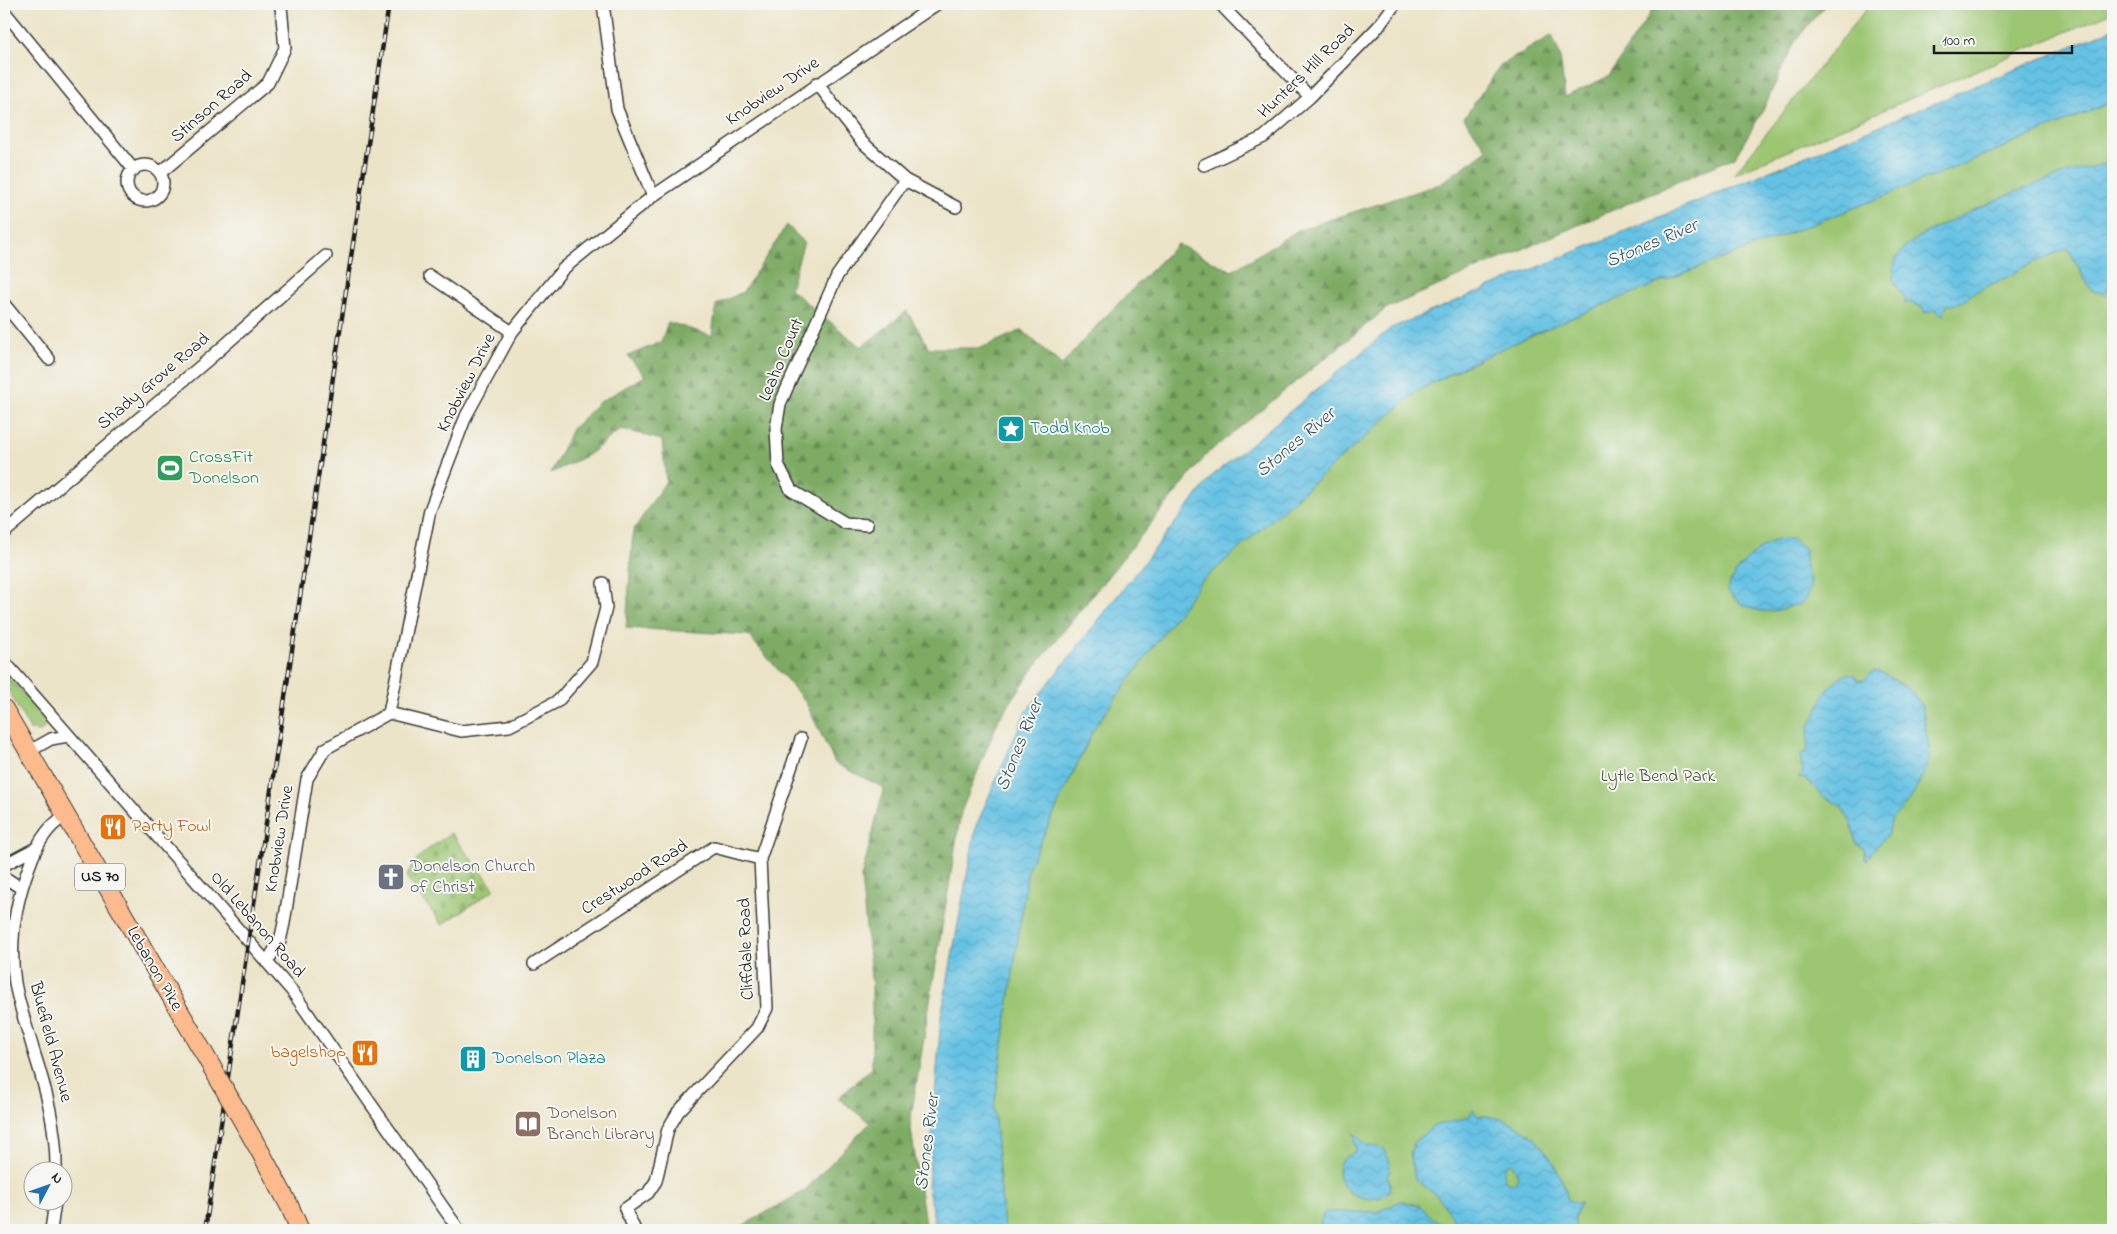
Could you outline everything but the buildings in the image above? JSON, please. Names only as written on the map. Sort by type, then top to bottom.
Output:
[{"type":"main road","name":"Lebanon Pike","points":[[4,709],[261,1153],[300,1230]]},
{"type":"street","name":"Stinson Road","points":[[160,173],[268,83],[285,48],[281,7],[279,4]]},
{"type":"street","points":[[603,4],[617,108],[652,196]]},
{"type":"street","name":"Knobview Drive","points":[[267,962],[280,941],[284,923],[307,779],[325,749],[389,713],[430,510],[466,416],[512,332],[563,268],[652,196],[817,83],[937,4]]},
{"type":"street","points":[[1220,4],[1310,97]]},
{"type":"street","name":"Hunters Hill Road","points":[[1204,165],[1264,137],[1310,97],[1378,27],[1395,4]]},
{"type":"street","points":[[4,11],[134,170]]},
{"type":"street","points":[[817,83],[862,141],[905,180],[956,207]]},
{"type":"street","points":[[146,166],[152,167],[160,173],[163,181],[161,192],[152,200],[140,201],[128,189],[128,178],[134,170],[146,166]]},
{"type":"street","name":"Leaho Court","points":[[867,525],[844,523],[791,490],[778,464],[776,429],[780,404],[837,276],[905,180]]},
{"type":"street","name":"Shady Grove Road","points":[[4,532],[209,359],[326,256]]},
{"type":"street","points":[[430,276],[512,332]]},
{"type":"street","points":[[4,304],[49,359]]},
{"type":"street","points":[[389,713],[461,730],[509,726],[558,701],[592,662],[606,608],[602,583]]},
{"type":"street","name":"Old Lebanon Road","points":[[4,661],[292,991],[323,1033],[425,1184],[430,1186],[459,1230]]},
{"type":"street","points":[[28,752],[51,739],[68,736]]},
{"type":"street","name":"Cliffdale Road","points":[[635,1230],[625,1209],[648,1193],[656,1181],[668,1129],[678,1112],[756,1028],[767,1008],[760,859],[801,739]]},
{"type":"street","name":"Bluefield Avenue","points":[[56,1162],[54,1130],[48,1100],[18,998],[14,974],[13,933],[21,888],[36,848],[53,823],[65,816]]},
{"type":"street","name":"Crestwood Road","points":[[534,964],[714,847],[760,859]]},
{"type":"street","points":[[4,865],[36,848]]},
{"type":"street","points":[[4,876],[21,888]]},
{"type":"street","points":[[51,1230],[54,1212]]},
{"type":"green space","points":[[1652,4],[1826,4],[1795,41],[1762,112],[1735,157],[1387,308],[1208,453],[1036,665],[999,719],[961,812],[910,1123],[926,1230],[735,1230],[804,1191],[870,1123],[838,1098],[872,1068],[872,987],[861,878],[884,788],[835,763],[805,701],[748,635],[626,628],[633,531],[666,481],[662,440],[621,429],[588,455],[551,473],[572,429],[598,403],[645,376],[628,356],[661,342],[668,322],[712,336],[716,305],[743,292],[787,225],[804,242],[790,289],[861,347],[907,311],[929,348],[981,348],[1022,330],[1062,365],[1099,323],[1177,244],[1232,271],[1298,230],[1440,184],[1487,150],[1464,118],[1501,65],[1552,35],[1560,56],[1565,97],[1609,76],[1651,12]]},
{"type":"green space","points":[[1870,4],[2113,4],[2113,12],[1734,174]]},
{"type":"green space","name":"Lytle Bend Park","points":[[2113,102],[2113,1230],[946,1230],[1061,699],[1417,391],[1524,337],[1594,307],[1810,225]]},
{"type":"green space","points":[[4,673],[44,715],[46,724],[41,731],[30,730],[4,682]]},
{"type":"green space","points":[[451,833],[495,889],[442,925],[407,878],[413,864]]},
{"type":"water","name":"Stones River","points":[[2113,29],[2113,102],[1884,196],[1610,302],[1512,344],[1417,391],[1200,583],[1095,727],[1028,868],[994,1108],[1004,1230],[936,1230],[928,1188],[941,1016],[976,826],[1025,713],[1213,475],[1391,328]]},
{"type":"water","points":[[2113,162],[2113,288],[2107,288],[2106,296],[2102,292],[2090,289],[2068,248],[2024,267],[2012,275],[1973,293],[1966,300],[1947,305],[1944,314],[1935,310],[1925,313],[1923,308],[1912,303],[1904,303],[1906,300],[1893,280],[1895,264],[1905,248],[1920,236],[2018,191],[2093,166]]},
{"type":"water","points":[[1793,539],[1805,549],[1806,566],[1811,582],[1807,596],[1802,603],[1773,611],[1765,611],[1749,608],[1734,598],[1728,591],[1730,584],[1745,562],[1767,544],[1779,540]]},
{"type":"water","points":[[1875,671],[1883,673],[1911,691],[1922,705],[1930,755],[1926,769],[1910,800],[1892,819],[1887,836],[1872,851],[1867,861],[1865,859],[1865,850],[1856,843],[1851,823],[1841,806],[1822,796],[1806,778],[1798,777],[1803,773],[1800,756],[1807,752],[1810,724],[1825,695],[1835,681],[1848,674],[1854,674],[1858,680],[1866,679]]},
{"type":"water","points":[[1473,1110],[1478,1116],[1495,1117],[1511,1122],[1537,1142],[1548,1154],[1557,1169],[1568,1200],[1577,1203],[1581,1202],[1574,1219],[1577,1230],[1460,1230],[1439,1197],[1415,1179],[1410,1153],[1415,1141],[1434,1126],[1469,1117]],"holes":[[[1512,1163],[1518,1176],[1516,1181],[1511,1184],[1505,1180],[1504,1170],[1506,1166]]]},
{"type":"water","points":[[1354,1133],[1367,1146],[1379,1147],[1385,1151],[1390,1163],[1387,1176],[1390,1182],[1389,1192],[1381,1197],[1372,1199],[1362,1198],[1353,1194],[1340,1181],[1338,1172],[1340,1162],[1356,1151]]},
{"type":"water","points":[[1401,1201],[1419,1205],[1446,1230],[1320,1230],[1320,1223],[1324,1212],[1378,1212]]},
{"type":"railway","points":[[205,1230],[389,4]]},
{"type":"place","name":"Todd Knob","points":[[1011,429]]},
{"type":"place","name":"CrossFit Donelson","points":[[170,468]]},
{"type":"place","name":"Party Fowl","points":[[113,827]]},
{"type":"place","name":"Donelson Church of Christ","points":[[391,877]]},
{"type":"place","name":"bagelshop","points":[[365,1053]]},
{"type":"place","name":"Donelson Plaza","points":[[473,1059]]},
{"type":"place","name":"Donelson Branch Library","points":[[528,1124]]}]
